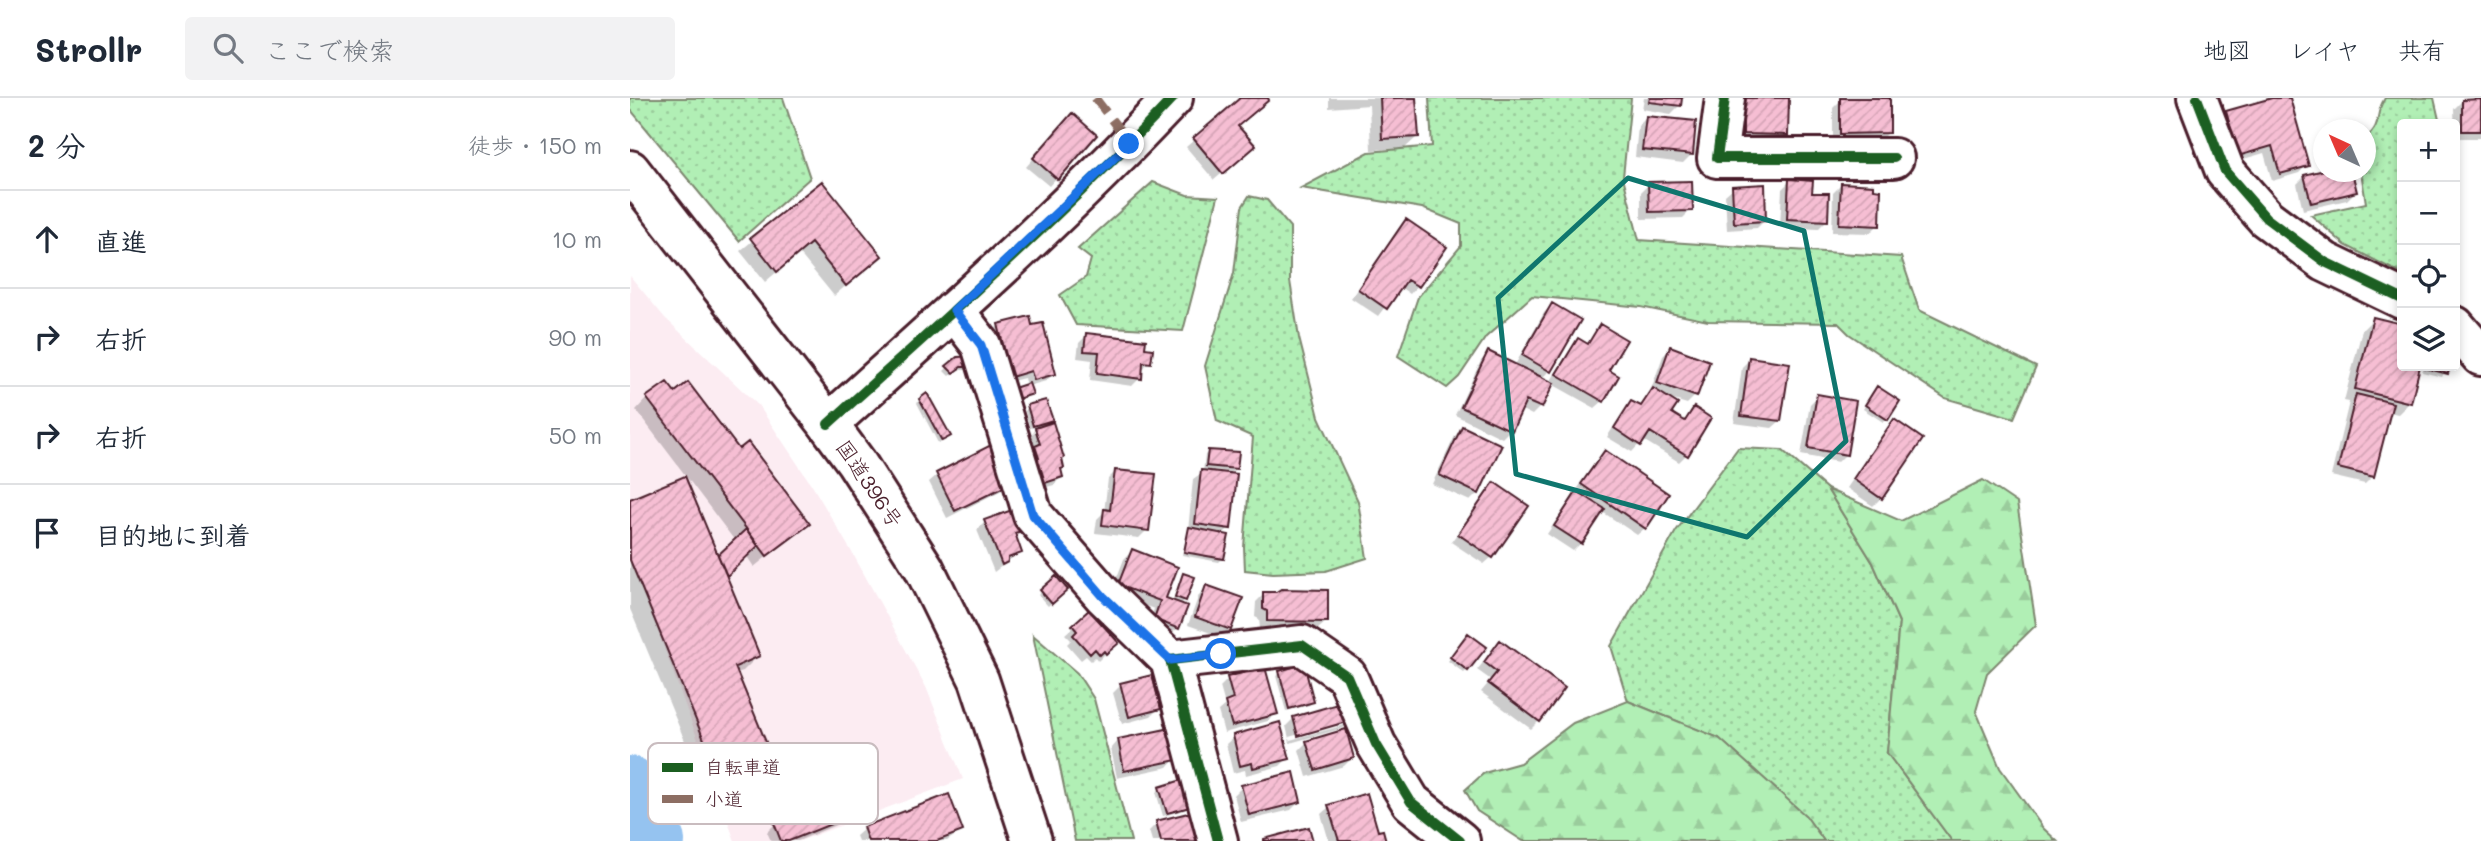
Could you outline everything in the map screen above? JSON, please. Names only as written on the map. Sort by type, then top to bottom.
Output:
[{"type":"main road","points":[[828,424],[1123,151],[1173,98]]},
{"type":"main road","points":[[1725,98],[1717,158],[1894,158]]},
{"type":"main road","points":[[2197,98],[2225,171],[2266,218],[2325,262],[2397,297]]},
{"type":"main road","name":"国道396号","points":[[630,170],[828,424],[856,462],[924,568],[979,680],[1032,841]]},
{"type":"main road","points":[[954,310],[981,345],[1033,515],[1103,596],[1170,660],[1219,841]]},
{"type":"main road","points":[[2460,332],[2481,356]]},
{"type":"main road","points":[[1170,660],[1302,645],[1348,676],[1376,744],[1411,802],[1422,841]]},
{"type":"main road","points":[[1411,802],[1460,841]]},
{"type":"highlighted area","points":[[1628,178],[1804,231],[1846,441],[1747,537],[1516,474],[1498,298]]},
{"type":"shaded area","points":[[630,276],[665,318],[759,406],[813,487],[926,687],[963,779],[878,811],[878,743],[699,743],[630,555]]},
{"type":"shaded area","points":[[729,824],[845,824],[800,841],[735,841]]},
{"type":"green space","points":[[630,98],[783,98],[810,178],[739,241],[630,109]]},
{"type":"green space","points":[[1429,98],[1631,98],[1623,177],[1639,240],[1901,257],[1919,310],[2036,367],[2014,418],[1945,398],[1849,334],[1838,323],[1708,321],[1641,307],[1532,296],[1486,337],[1459,377],[1447,388],[1398,356],[1418,297],[1461,246],[1461,224],[1422,208],[1301,188],[1369,152],[1432,146]]},
{"type":"green space","points":[[2385,98],[2434,98],[2439,119],[2397,119],[2397,271],[2345,245],[2311,215],[2366,203],[2363,182],[2376,182],[2376,126]]},
{"type":"green space","points":[[1153,182],[1187,195],[1218,197],[1183,331],[1076,325],[1060,295],[1086,277],[1091,259],[1078,249]]},
{"type":"green space","points":[[1249,196],[1267,200],[1290,227],[1290,281],[1299,338],[1319,417],[1358,501],[1367,558],[1326,571],[1273,573],[1245,570],[1244,547],[1253,437],[1217,421],[1205,366],[1234,273],[1242,207]]},
{"type":"green space","points":[[1738,448],[1782,450],[1827,489],[1873,563],[1899,622],[1887,753],[1952,841],[1824,841],[1805,816],[1719,738],[1628,701],[1611,646],[1676,531]]},
{"type":"green space","points":[[1983,480],[2017,503],[2036,625],[1987,673],[1976,711],[2000,768],[2043,828],[2057,841],[1952,841],[1887,753],[1899,622],[1873,563],[1827,489],[1901,521]]},
{"type":"green space","points":[[1033,635],[1077,673],[1094,699],[1131,841],[1075,841]]},
{"type":"green space","points":[[1628,701],[1719,738],[1806,816],[1824,841],[1523,841],[1477,811],[1465,790],[1484,773],[1520,763],[1573,723]]},
{"type":"building","points":[[1240,98],[1269,100],[1238,126],[1256,146],[1223,174],[1193,138]]},
{"type":"building","points":[[1380,98],[1416,98],[1419,137],[1382,139]]},
{"type":"building","points":[[1650,98],[1682,98],[1681,106],[1649,102]]},
{"type":"building","points":[[1743,98],[1789,98],[1788,135],[1743,134]]},
{"type":"building","points":[[1840,98],[1890,98],[1890,133],[1840,134]]},
{"type":"building","points":[[2272,98],[2290,98],[2309,166],[2280,174],[2272,146],[2238,156],[2226,111]]},
{"type":"building","points":[[2481,99],[2481,131],[2462,131],[2462,100]]},
{"type":"building","points":[[1072,113],[1097,135],[1058,180],[1033,158]]},
{"type":"building","points":[[1646,116],[1696,121],[1693,155],[1642,150]]},
{"type":"building","points":[[2313,173],[2313,182],[2354,182],[2357,192],[2311,203],[2304,175]]},
{"type":"building","points":[[1789,179],[1813,181],[1812,193],[1829,193],[1828,221],[1787,219]]},
{"type":"building","points":[[822,181],[882,256],[846,286],[811,243],[777,272],[750,238]]},
{"type":"building","points":[[1692,181],[1693,211],[1649,212],[1648,182]]},
{"type":"building","points":[[1841,183],[1874,185],[1874,189],[1881,190],[1880,226],[1839,224]]},
{"type":"building","points":[[1765,184],[1766,221],[1734,223],[1732,186]]},
{"type":"building","points":[[1406,219],[1447,247],[1419,287],[1407,280],[1387,309],[1358,289]]},
{"type":"building","points":[[1552,303],[1581,320],[1551,372],[1522,355]]},
{"type":"building","points":[[1030,316],[1032,325],[1043,323],[1056,374],[1034,380],[1031,371],[1011,377],[998,324]]},
{"type":"building","points":[[2373,317],[2397,323],[2397,371],[2419,371],[2411,403],[2355,389]]},
{"type":"building","points":[[1600,324],[1627,340],[1609,370],[1619,376],[1604,402],[1556,374],[1578,338],[1588,344]]},
{"type":"building","points":[[1086,333],[1146,340],[1145,348],[1153,349],[1151,363],[1143,362],[1142,379],[1097,373],[1099,352],[1084,351]]},
{"type":"building","points":[[1670,346],[1710,361],[1697,397],[1657,383]]},
{"type":"building","points":[[1488,351],[1554,383],[1542,408],[1526,401],[1512,431],[1461,407]]},
{"type":"building","points":[[977,356],[976,367],[961,367],[953,373],[946,366],[957,357]]},
{"type":"building","points":[[1749,357],[1790,363],[1781,421],[1741,416]]},
{"type":"building","points":[[667,382],[675,392],[688,382],[739,449],[748,442],[810,524],[767,556],[646,397]]},
{"type":"building","points":[[1029,383],[1033,394],[1014,400],[1011,389]]},
{"type":"building","points":[[1877,386],[1900,401],[1888,420],[1865,405]]},
{"type":"building","points":[[1653,388],[1678,404],[1672,413],[1685,421],[1694,407],[1711,418],[1688,456],[1650,432],[1641,446],[1614,428],[1631,401],[1641,406]]},
{"type":"building","points":[[927,393],[951,436],[942,441],[919,399]]},
{"type":"building","points":[[1817,394],[1856,401],[1847,455],[1808,448]]},
{"type":"building","points":[[2356,394],[2393,403],[2374,477],[2338,468]]},
{"type":"building","points":[[1046,400],[1053,420],[1033,426],[1027,405]]},
{"type":"building","points":[[1894,419],[1923,439],[1882,499],[1853,479]]},
{"type":"building","points":[[1053,422],[1064,458],[1064,468],[1061,469],[1063,477],[1042,484],[1035,459],[1039,458],[1035,446],[1040,444],[1035,428]]},
{"type":"building","points":[[1462,426],[1502,445],[1479,494],[1439,475]]},
{"type":"building","points":[[991,445],[1010,484],[955,511],[936,473]]},
{"type":"building","points":[[1208,450],[1239,452],[1237,469],[1206,466]]},
{"type":"building","points":[[1605,450],[1669,494],[1646,529],[1581,484]]},
{"type":"building","points":[[1115,470],[1156,474],[1149,531],[1102,525],[1104,509],[1110,510]]},
{"type":"building","points":[[1201,470],[1237,474],[1231,529],[1195,524]]},
{"type":"building","points":[[685,476],[760,656],[735,667],[766,743],[705,743],[630,560],[630,499]]},
{"type":"building","points":[[1494,482],[1529,506],[1493,558],[1458,534]]},
{"type":"building","points":[[1577,491],[1605,509],[1582,544],[1554,526]]},
{"type":"building","points":[[1012,510],[1022,531],[1015,533],[1022,553],[1008,558],[1008,562],[1002,565],[984,520]]},
{"type":"building","points":[[1189,527],[1229,535],[1224,559],[1184,552]]},
{"type":"building","points":[[746,529],[758,546],[727,576],[718,555]]},
{"type":"building","points":[[1132,549],[1178,567],[1166,598],[1188,606],[1179,629],[1154,619],[1160,601],[1118,585]]},
{"type":"building","points":[[1183,573],[1195,577],[1186,601],[1175,597]]},
{"type":"building","points":[[1056,576],[1068,590],[1052,604],[1040,590]]},
{"type":"building","points":[[1206,585],[1243,598],[1231,630],[1195,617]]},
{"type":"building","points":[[1281,589],[1328,590],[1328,622],[1267,621],[1267,611],[1263,609],[1263,592],[1276,592]]},
{"type":"building","points":[[1089,610],[1119,643],[1106,654],[1104,651],[1100,655],[1095,649],[1090,654],[1073,635],[1077,631],[1072,625]]},
{"type":"building","points":[[1468,633],[1487,647],[1468,671],[1450,657]]},
{"type":"building","points":[[1500,640],[1565,688],[1540,722],[1488,683],[1497,672],[1484,662]]},
{"type":"building","points":[[1304,664],[1314,702],[1289,709],[1279,671]]},
{"type":"building","points":[[1265,667],[1278,714],[1232,726],[1225,702],[1233,699],[1227,677]]},
{"type":"building","points":[[1152,675],[1161,709],[1129,717],[1120,683]]},
{"type":"building","points":[[1348,701],[1353,720],[1298,736],[1293,717]]},
{"type":"building","points":[[1280,722],[1290,759],[1253,768],[1252,763],[1240,766],[1233,735]]},
{"type":"building","points":[[1171,728],[1177,760],[1124,771],[1118,739]]},
{"type":"building","points":[[1346,729],[1354,758],[1315,770],[1306,741]]},
{"type":"building","points":[[1294,772],[1301,802],[1249,815],[1241,785]]},
{"type":"building","points":[[1182,780],[1190,807],[1167,813],[1159,787]]},
{"type":"building","points":[[1367,793],[1378,831],[1383,830],[1386,841],[1339,841],[1328,805]]},
{"type":"building","points":[[949,794],[963,831],[937,841],[868,841],[863,827],[878,824],[878,821]]},
{"type":"building","points":[[1192,812],[1199,841],[1161,841],[1156,821]]},
{"type":"building","points":[[774,824],[831,824],[789,841],[781,841]]},
{"type":"building","points":[[1309,827],[1313,841],[1264,841],[1264,839]]},
{"type":"waterway","points":[[630,783],[648,820]]},
{"type":"waterway","points":[[630,805],[642,805]]},
{"type":"waterway","points":[[650,824],[658,841]]},
{"type":"marked path","points":[[1095,98],[1130,144]]},
{"type":"cycle path","points":[[828,424],[1047,224],[1173,98]]},
{"type":"cycle path","points":[[1725,98],[1717,158],[1894,158]]},
{"type":"cycle path","points":[[2197,98],[2225,171],[2266,218],[2325,262],[2397,297]]},
{"type":"cycle path","points":[[1218,841],[1170,660],[1302,645],[1347,676],[1376,744],[1411,802],[1460,841]]},
{"type":"route","points":[[1129,144],[954,310],[981,345],[1033,515],[1103,596],[1170,660],[1221,654]]}]
